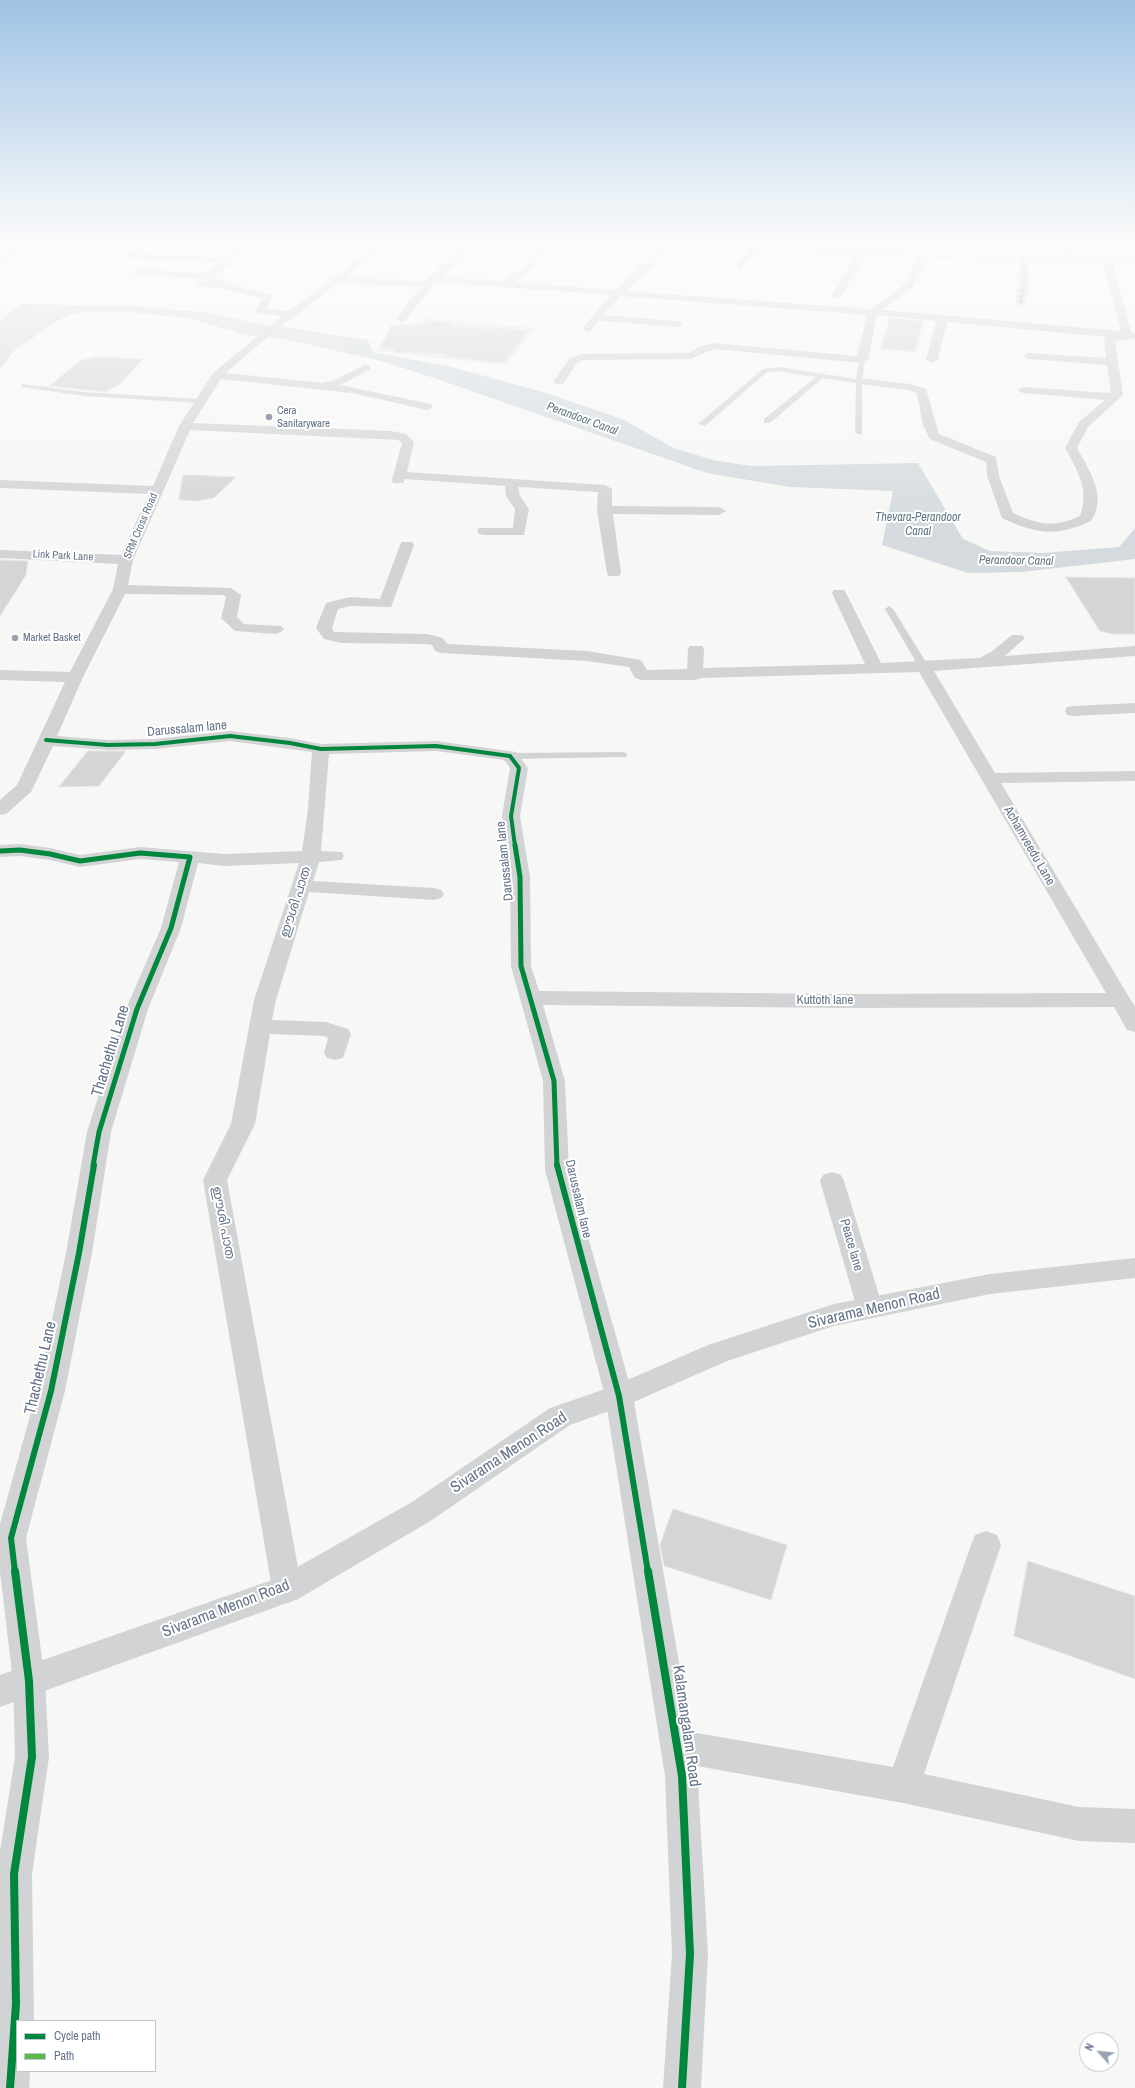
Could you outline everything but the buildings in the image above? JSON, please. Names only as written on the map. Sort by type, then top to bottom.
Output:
[{"type":"street","name":"SRM Cross Road","points":[[0,810],[25,788],[75,677],[120,589],[126,560],[185,426],[217,375],[257,339]]},
{"type":"street","points":[[559,382],[573,361],[581,357],[691,356],[702,349],[714,346],[862,360],[866,339]]},
{"type":"street","points":[[932,360],[937,339]]},
{"type":"street","points":[[1109,339],[1116,396]]},
{"type":"street","points":[[1028,356],[1112,362]]},
{"type":"street","points":[[319,388],[336,383],[364,368]]},
{"type":"street","points":[[217,375],[319,388],[352,390],[427,406]]},
{"type":"street","points":[[859,381],[910,387],[922,391],[929,425],[934,436],[974,451],[992,460],[993,476],[1007,515],[1029,526],[1050,530],[1072,525],[1086,518],[1092,506],[1092,497],[1085,474],[1071,448],[1084,425],[1116,396]]},
{"type":"street","points":[[1023,390],[1116,396]]},
{"type":"street","points":[[185,426],[384,434],[402,437],[408,442],[398,478],[511,482],[604,488],[604,510],[609,531],[614,573]]},
{"type":"street","points":[[484,531],[519,532],[522,508],[513,496],[511,482]]},
{"type":"street","points":[[0,484],[157,490]]},
{"type":"street","points":[[604,510],[719,511]]},
{"type":"street","points":[[407,544],[386,604],[346,602],[331,606],[324,628],[329,636],[341,638],[427,639],[438,641],[441,648],[587,656],[635,663],[641,675],[695,675],[924,667],[1135,651]]},
{"type":"street","name":"Link Park Lane","points":[[0,554],[40,554],[126,560]]},
{"type":"street","points":[[120,589],[226,591],[234,595],[229,618],[240,628],[276,629]]},
{"type":"street","points":[[839,593],[875,668]]},
{"type":"street","points":[[979,662],[997,655],[1017,638]]},
{"type":"street","points":[[695,675],[696,649]]},
{"type":"street","name":"Achamveedu Lane","points":[[924,667],[1129,1012]]},
{"type":"street","points":[[0,675],[75,677]]},
{"type":"street","points":[[1073,710],[1135,708]]},
{"type":"street","name":"Darussalam lane","points":[[46,740],[108,745],[155,744],[230,736],[290,743],[321,749],[436,746],[510,756],[519,768],[511,816],[520,877],[521,966],[554,1081],[557,1170],[619,1396]]},
{"type":"street","name":"ഈശി പാത","points":[[287,1588],[215,1180],[243,1124],[265,1000],[310,856],[317,809],[321,749]]},
{"type":"street","points":[[989,778],[1135,776]]},
{"type":"street","points":[[0,851],[20,850],[50,854],[80,861],[140,853],[224,860],[335,856]]},
{"type":"street","name":"Thachethu Lane","points":[[10,2088],[16,2004],[14,1874],[32,1757],[29,1682],[11,1538],[51,1391],[79,1253],[99,1132],[137,1009],[171,928],[190,857]]},
{"type":"street","points":[[301,886],[434,894]]},
{"type":"street","name":"Kuttoth lane","points":[[530,998],[836,1001],[1129,1012]]},
{"type":"street","points":[[260,1028],[326,1029],[340,1034],[335,1053]]},
{"type":"street","name":"Peace lane","points":[[832,1181],[870,1308]]},
{"type":"street","name":"Sivarama Menon Road","points":[[0,1691],[29,1682],[287,1588],[422,1511],[560,1416],[619,1396],[718,1353],[834,1315],[990,1284],[1135,1268]]},
{"type":"street","name":"Kalamangalam Road","points":[[619,1396],[682,1776],[690,1954],[682,2088]]},
{"type":"street","points":[[903,1786],[986,1545]]},
{"type":"street","points":[[677,1746],[903,1786],[1079,1824],[1135,1826]]},
{"type":"lane","points":[[860,433],[859,381],[862,360]]},
{"type":"lane","points":[[702,424],[765,370],[778,369],[859,381]]},
{"type":"lane","points":[[767,421],[822,375]]},
{"type":"lane","points":[[23,386],[84,394],[200,401]]},
{"type":"lane","points":[[889,609],[924,667]]},
{"type":"lane","points":[[510,756],[622,755]]},
{"type":"shaded area","points":[[383,339],[527,339],[506,365],[377,351]]},
{"type":"water","name":"Thevara-Perandoor Canal","points":[[0,339],[30,339],[15,350],[0,369]]},
{"type":"water","name":"Thevara-Perandoor Canal","points":[[286,339],[368,340],[373,352],[452,367],[546,393],[622,419],[674,448],[713,460],[751,466],[918,463],[963,539],[990,551],[1042,553],[1119,547],[1135,528],[1135,559],[1022,572],[968,573],[882,545],[893,491],[790,487],[707,473],[381,361]]},
{"type":"cycle path","points":[[46,740],[108,745],[155,744],[230,736],[290,743],[321,749],[436,746],[510,756],[519,768],[511,816],[520,877],[521,966],[554,1081],[557,1170],[619,1396],[682,1776],[690,1954],[682,2088]]},
{"type":"cycle path","points":[[0,851],[20,850],[50,854],[80,861],[140,853],[190,857],[171,928],[137,1009],[99,1132],[79,1253],[51,1391],[11,1538],[29,1681],[32,1757],[14,1874],[16,2004],[10,2088]]},
{"type":"place","name":"Cera Sanitaryware","points":[[269,417]]},
{"type":"place","name":"Market Basket","points":[[15,638]]},
{"type":"water label","name":"Perandoor Canal","points":[[582,419]]},
{"type":"water label","name":"Perandoor Canal","points":[[1016,561]]}]
